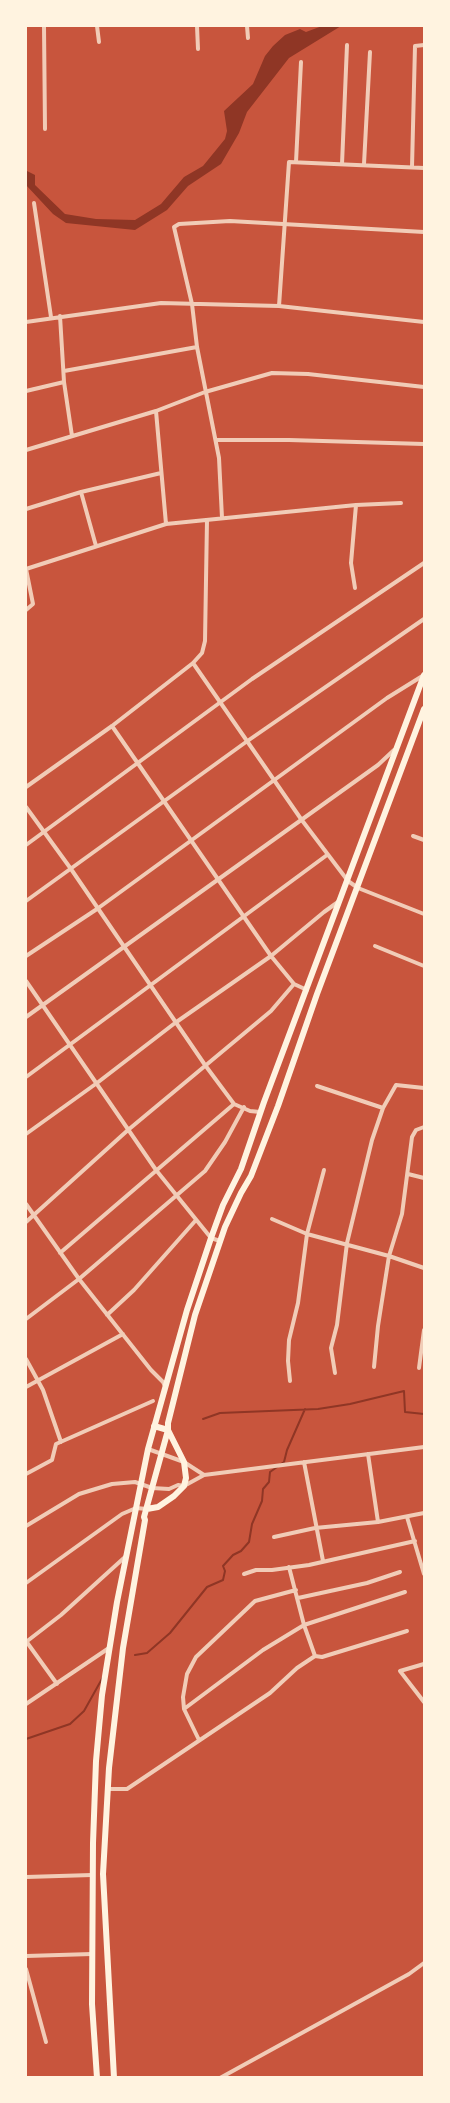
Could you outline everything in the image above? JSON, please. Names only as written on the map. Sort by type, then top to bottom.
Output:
[{"type":"highway","points":[[97,2078],[92,2004],[96,1761],[102,1695],[126,1556],[148,1449],[187,1310],[223,1204],[240,1169],[424,675]]},
{"type":"highway","points":[[114,2078],[103,1874],[109,1767],[123,1648],[144,1516],[168,1430],[195,1315],[220,1241],[240,1193],[251,1176],[278,1106],[317,994],[424,709]]},
{"type":"highway","points":[[385,778],[398,782]]},
{"type":"highway","points":[[264,1102],[278,1106]]},
{"type":"highway","points":[[147,1509],[158,1507],[184,1486],[184,1462],[168,1430],[154,1426]]},
{"type":"street","points":[[44,26],[45,129]]},
{"type":"street","points":[[98,26],[99,42]]},
{"type":"street","points":[[197,26],[198,49]]},
{"type":"street","points":[[247,26],[248,38]]},
{"type":"street","points":[[342,164],[346,45]]},
{"type":"street","points":[[412,167],[415,47],[424,45]]},
{"type":"street","points":[[364,164],[370,52]]},
{"type":"street","points":[[296,162],[301,62]]},
{"type":"street","points":[[279,306],[289,162],[424,168]]},
{"type":"street","points":[[34,203],[51,317]]},
{"type":"street","points":[[222,518],[219,458],[197,347],[192,304],[174,227],[178,224],[230,221],[424,232]]},
{"type":"street","points":[[26,321],[148,304],[192,304],[279,306],[424,322]]},
{"type":"street","points":[[60,316],[64,382],[72,436]]},
{"type":"street","points":[[64,370],[197,347]]},
{"type":"street","points":[[26,450],[156,411],[205,392],[278,372],[359,378],[424,387]]},
{"type":"street","points":[[26,392],[64,382]]},
{"type":"street","points":[[156,411],[166,524]]},
{"type":"street","points":[[216,440],[424,444]]},
{"type":"street","points":[[26,509],[81,492],[161,473]]},
{"type":"street","points":[[81,492],[96,546]]},
{"type":"street","points":[[26,610],[33,604],[26,569],[166,524],[356,505],[401,503]]},
{"type":"street","points":[[355,588],[351,563],[356,505]]},
{"type":"street","points":[[26,788],[112,726],[193,663],[204,649],[207,520]]},
{"type":"street","points":[[26,846],[220,702],[424,563]]},
{"type":"street","points":[[26,901],[164,800],[424,619]]},
{"type":"street","points":[[193,663],[246,742],[348,881],[358,888],[424,914]]},
{"type":"street","points":[[26,956],[97,909],[387,698],[424,675]]},
{"type":"street","points":[[112,726],[271,956],[294,984],[307,990]]},
{"type":"street","points":[[26,1017],[217,878],[378,765],[398,747]]},
{"type":"street","points":[[26,807],[71,869],[175,1023],[234,1104],[250,1111],[260,1112]]},
{"type":"street","points":[[413,836],[424,840]]},
{"type":"street","points":[[26,1077],[149,984],[245,917],[327,855]]},
{"type":"street","points":[[26,1134],[175,1023],[271,956],[341,900]]},
{"type":"street","points":[[375,946],[424,966]]},
{"type":"street","points":[[26,981],[156,1170],[211,1238],[220,1241]]},
{"type":"street","points":[[26,1222],[128,1130],[271,1011],[294,984]]},
{"type":"street","points":[[335,1373],[331,1348],[337,1325],[347,1243],[372,1140],[383,1108],[396,1085],[424,1088]]},
{"type":"street","points":[[317,1086],[383,1108]]},
{"type":"street","points":[[60,1253],[234,1104]]},
{"type":"street","points":[[26,1319],[79,1279],[205,1171],[225,1142],[244,1107]]},
{"type":"street","points":[[374,1367],[389,1256],[402,1214],[412,1137],[416,1130],[423,1127]]},
{"type":"street","points":[[290,1381],[289,1340],[298,1303],[307,1234],[324,1170]]},
{"type":"street","points":[[408,1174],[424,1178]]},
{"type":"street","points":[[26,1204],[79,1279],[165,1387]]},
{"type":"street","points":[[272,1219],[307,1234],[347,1243],[424,1268]]},
{"type":"street","points":[[107,1315],[134,1290],[196,1220]]},
{"type":"street","points":[[419,1368],[424,1330]]},
{"type":"street","points":[[26,1387],[123,1334]]},
{"type":"street","points":[[26,1359],[38,1380],[57,1444],[51,1460],[26,1474]]},
{"type":"street","points":[[57,1444],[153,1401]]},
{"type":"street","points":[[26,1526],[79,1494],[124,1481],[163,1490],[178,1485],[184,1486],[204,1475],[424,1447]]},
{"type":"street","points":[[148,1449],[184,1462],[204,1475]]},
{"type":"street","points":[[368,1454],[378,1522]]},
{"type":"street","points":[[304,1462],[323,1561]]},
{"type":"street","points":[[26,1583],[110,1521],[136,1508],[147,1509]]},
{"type":"street","points":[[274,1537],[315,1528],[378,1522],[424,1513]]},
{"type":"street","points":[[407,1517],[422,1554],[424,1574]]},
{"type":"street","points":[[244,1574],[256,1570],[272,1570],[323,1561],[415,1541]]},
{"type":"street","points":[[57,1684],[26,1641],[61,1615],[126,1556]]},
{"type":"street","points":[[289,1567],[304,1625],[315,1656]]},
{"type":"street","points":[[298,1598],[400,1572]]},
{"type":"street","points":[[199,1740],[184,1709],[183,1691],[187,1674],[196,1657],[255,1601],[296,1590]]},
{"type":"street","points":[[184,1709],[263,1650],[304,1625],[405,1592]]},
{"type":"street","points":[[109,1789],[127,1789],[270,1693],[297,1668],[315,1656],[322,1657],[407,1631]]},
{"type":"street","points":[[26,1704],[110,1648]]},
{"type":"street","points":[[424,1665],[400,1671],[424,1702]]},
{"type":"street","points":[[26,1877],[93,1875]]},
{"type":"street","points":[[26,1956],[92,1954]]},
{"type":"street","points":[[220,2078],[409,1974],[424,1963]]},
{"type":"street","points":[[26,1969],[46,2042]]},
{"type":"shaded area","points":[[322,26],[341,26],[289,58],[247,112],[239,133],[221,164],[188,186],[167,210],[135,230],[66,223],[53,214],[26,185],[27,171],[35,175],[35,185],[65,214],[96,219],[135,220],[161,204],[184,177],[203,166],[225,139],[227,131],[224,111],[253,84],[265,56],[273,46],[285,35],[300,29],[306,32]]},
{"type":"waterway","points":[[203,1419],[220,1413],[318,1409],[404,1391],[405,1412],[424,1414]]},
{"type":"waterway","points":[[281,1464],[284,1462],[305,1409]]},
{"type":"waterway","points":[[135,1655],[147,1653],[170,1633],[207,1587],[223,1580],[225,1571],[223,1566],[249,1542],[252,1524],[262,1501],[263,1489],[269,1482],[270,1472],[277,1467]]},
{"type":"waterway","points":[[26,1739],[70,1724],[84,1711],[103,1677]]}]
